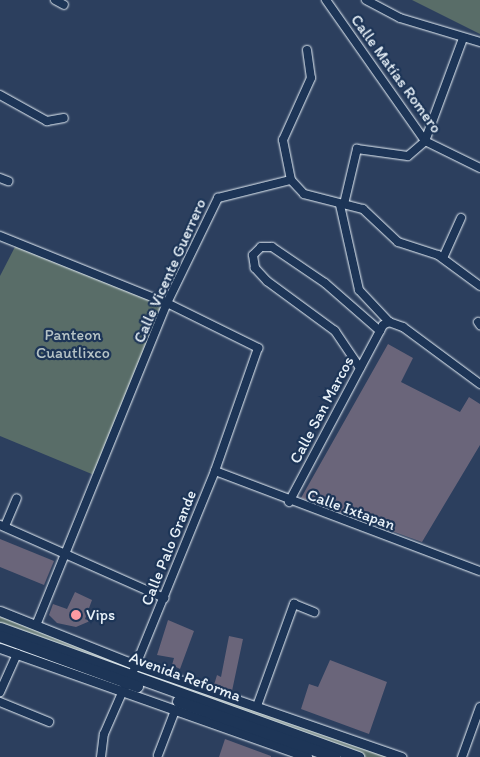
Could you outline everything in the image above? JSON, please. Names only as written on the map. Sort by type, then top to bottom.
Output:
[{"type":"main road","name":"Avenida Reforma","points":[[0,628],[359,757]]},
{"type":"main road","name":"Avenida Reforma","points":[[0,636],[132,674],[334,757]]},
{"type":"street","points":[[55,0],[64,5]]},
{"type":"street","name":"Calle Matías Romero","points":[[326,0],[425,141],[480,168]]},
{"type":"street","points":[[366,0],[400,18],[480,42]]},
{"type":"street","points":[[463,38],[425,141],[408,156],[357,149],[342,205],[360,290],[389,322],[403,327],[480,383]]},
{"type":"street","points":[[307,50],[311,78],[283,140],[291,180],[304,194],[363,209],[398,242],[443,258],[480,286]]},
{"type":"street","points":[[0,95],[47,121],[64,118]]},
{"type":"street","points":[[0,178],[8,181]]},
{"type":"street","name":"Calle Vicente Guerrero","points":[[37,623],[69,553],[167,303],[218,198],[291,180]]},
{"type":"street","points":[[443,258],[461,218]]},
{"type":"street","points":[[0,236],[167,303]]},
{"type":"street","points":[[360,368],[335,331],[267,281],[255,268],[253,255],[261,247],[272,247],[325,283],[380,331]]},
{"type":"street","name":"Calle Palo Grande","points":[[101,757],[104,734],[132,674],[215,471],[258,348],[167,303]]},
{"type":"street","name":"Calle San Marcos","points":[[289,502],[380,331],[389,322]]},
{"type":"street","name":"Calle Ixtapan","points":[[215,471],[289,502],[480,570]]},
{"type":"street","points":[[17,498],[2,526],[69,553],[164,598]]},
{"type":"street","points":[[257,706],[294,604],[314,612]]},
{"type":"street","points":[[0,611],[37,623],[132,674],[257,706],[401,757]]},
{"type":"street","points":[[0,648],[174,713],[307,757]]},
{"type":"street","points":[[0,692],[17,654]]},
{"type":"street","points":[[0,702],[49,722]]},
{"type":"street","points":[[462,757],[480,707]]},
{"type":"street","points":[[158,755],[174,713]]},
{"type":"green space","points":[[412,0],[480,0],[480,34]]},
{"type":"green space","name":"Panteon Cuautlixco","points":[[17,243],[167,303],[99,477],[0,436],[0,276]]},
{"type":"green space","points":[[0,611],[401,757],[359,757],[0,628]]},
{"type":"building","points":[[388,344],[413,358],[401,382],[460,412],[469,397],[480,404],[480,445],[422,542],[301,498]]},
{"type":"building","points":[[0,539],[54,561],[44,585],[0,567]]},
{"type":"building","points":[[75,592],[92,600],[85,619],[90,621],[76,627],[57,623],[49,615],[53,604],[67,609]]},
{"type":"building","points":[[168,620],[194,631],[180,669],[172,665],[174,658],[157,655]]},
{"type":"building","points":[[229,636],[243,639],[232,691],[214,685],[217,675],[221,677]]},
{"type":"building","points":[[330,660],[387,682],[369,734],[301,709],[309,684],[318,687]]},
{"type":"building","points":[[225,739],[271,756],[271,757],[219,757]]},
{"type":"place","name":"Vips","points":[[76,615]]}]
